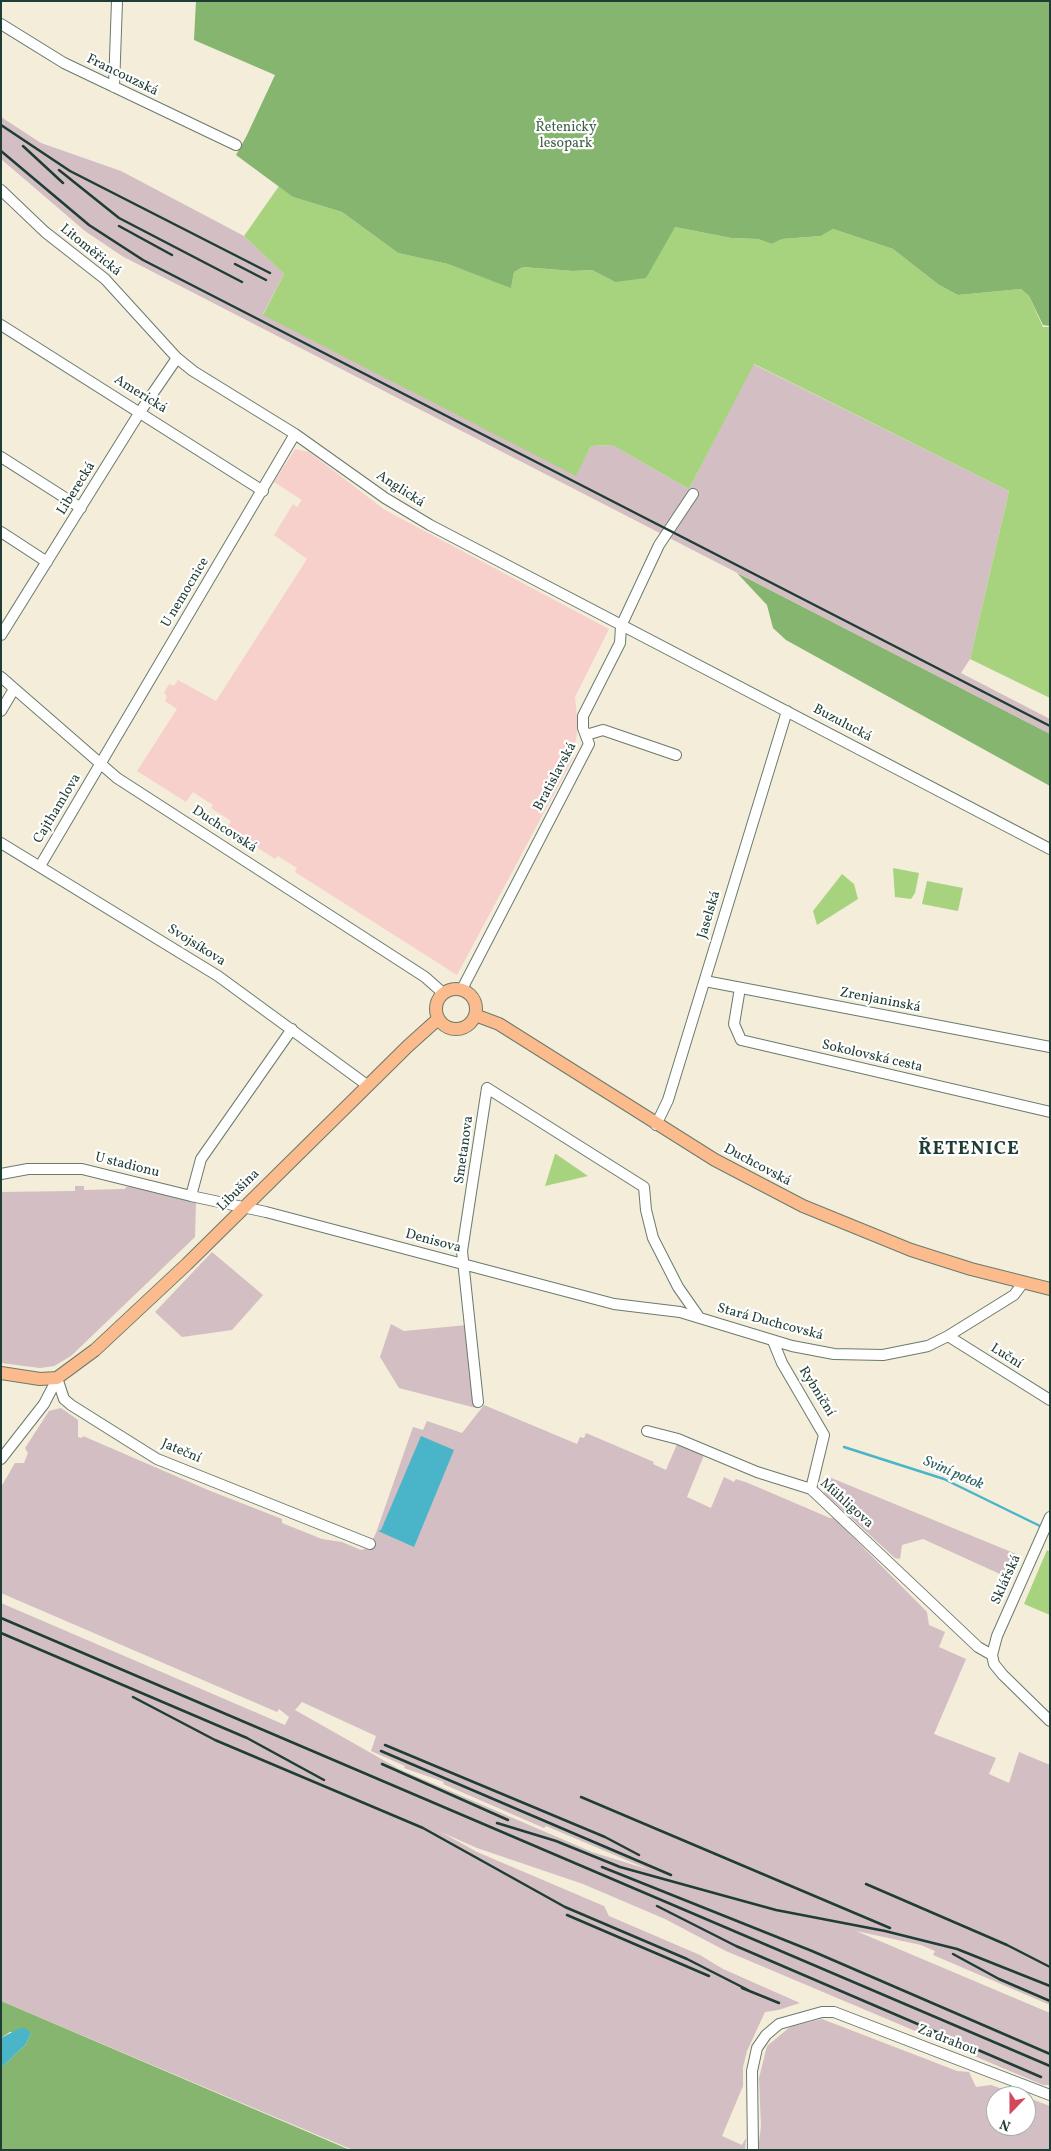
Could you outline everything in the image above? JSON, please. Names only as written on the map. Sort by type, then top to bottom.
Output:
[{"type":"main road","points":[[455,988],[462,989],[472,996],[476,1003],[475,1015],[471,1023],[460,1029],[445,1026],[438,1019],[436,1004],[442,993],[455,988]]},
{"type":"main road","name":"Duchcovská","points":[[475,1015],[499,1024],[656,1125],[742,1175],[838,1222],[934,1257],[1050,1289]]},
{"type":"main road","name":"Libušina","points":[[57,1378],[89,1355],[121,1328],[422,1032],[438,1019]]},
{"type":"main road","points":[[1,1373],[40,1379],[57,1378]]},
{"type":"street","points":[[114,87],[117,1]]},
{"type":"street","name":"Francouzská","points":[[1,24],[64,63],[236,144]]},
{"type":"street","name":"Litoměřická","points":[[1,190],[45,232],[105,279],[177,358]]},
{"type":"street","points":[[1,338],[4,327]]},
{"type":"street","name":"Americká","points":[[4,327],[263,491]]},
{"type":"street","name":"Liberecká","points":[[1,635],[140,412],[177,358]]},
{"type":"street","name":"Anglická","points":[[177,358],[193,371],[295,434],[385,498],[430,525],[621,626]]},
{"type":"street","name":"U nemocnice","points":[[100,765],[295,434]]},
{"type":"street","points":[[1,457],[81,508]]},
{"type":"street","name":"Bratislavská","points":[[462,989],[472,966],[589,744],[583,728],[584,716],[620,643],[621,626],[660,545],[693,494]]},
{"type":"street","points":[[1,532],[47,562]]},
{"type":"street","name":"Buzulucká","points":[[621,626],[1050,849]]},
{"type":"street","name":"Duchcovská","points":[[1,677],[100,765],[425,977],[442,993]]},
{"type":"street","points":[[1,711],[14,689]]},
{"type":"street","name":"Jaselská","points":[[656,1125],[668,1100],[787,711]]},
{"type":"street","points":[[586,735],[603,730],[676,755]]},
{"type":"street","name":"Cajthamlova","points":[[40,866],[100,765]]},
{"type":"street","name":"Svojsíkova","points":[[1,843],[218,976],[368,1086]]},
{"type":"street","name":"Zrenjaninská","points":[[705,981],[1050,1047]]},
{"type":"street","name":"Sokolovská cesta","points":[[740,988],[734,1024],[741,1040],[1050,1112]]},
{"type":"street","points":[[191,1196],[201,1159],[292,1029]]},
{"type":"street","name":"Smetanova","points":[[478,1402],[462,1250],[487,1088],[644,1187],[646,1210],[652,1238],[678,1287],[699,1317]]},
{"type":"street","name":"U stadionu","points":[[1,1174],[28,1169],[82,1169],[244,1207]]},
{"type":"street","name":"Denisova","points":[[244,1207],[614,1304],[680,1312],[699,1317]]},
{"type":"street","name":"Stará Duchcovská","points":[[699,1317],[774,1341],[834,1354],[883,1355],[928,1346],[948,1336],[1014,1295],[1024,1283]]},
{"type":"street","name":"Luční","points":[[948,1336],[1050,1400]]},
{"type":"street","name":"Rybniční","points":[[774,1341],[782,1363],[824,1435],[811,1489]]},
{"type":"street","points":[[1,1459],[44,1404],[57,1378]]},
{"type":"street","name":"Jateční","points":[[57,1378],[64,1399],[71,1405],[150,1455],[370,1544]]},
{"type":"street","name":"Mühligova","points":[[647,1431],[678,1439],[757,1472],[811,1489],[978,1647],[992,1655]]},
{"type":"street","name":"Sklářská","points":[[992,1655],[997,1636],[1050,1517]]},
{"type":"street","points":[[992,1655],[994,1664],[1003,1675],[1050,1721]]},
{"type":"street","name":"Za drahou","points":[[753,2150],[752,2064],[761,2041],[779,2024],[822,2012],[834,2012],[1050,2095]]},
{"type":"shaded area","points":[[1,117],[41,143],[121,171],[244,236],[284,274],[263,314],[576,475],[591,446],[612,445],[689,489],[753,364],[1009,491],[970,659],[961,673],[1050,719],[1050,734],[122,256],[85,231],[1,159]]},
{"type":"shaded area","points":[[295,449],[309,452],[385,510],[609,629],[575,697],[578,728],[572,760],[457,975],[295,872],[297,868],[278,856],[275,859],[227,828],[231,821],[211,808],[213,805],[193,792],[186,802],[137,771],[177,709],[165,701],[167,696],[164,693],[169,684],[174,686],[178,680],[216,701],[307,559],[274,535],[293,504],[297,507],[302,500],[274,482]]},
{"type":"shaded area","points":[[75,1186],[84,1186],[84,1190],[125,1189],[126,1187],[134,1186],[196,1202],[195,1237],[71,1356],[54,1366],[40,1368],[1,1363],[1,1192],[75,1191]]},
{"type":"shaded area","points":[[212,1252],[263,1295],[232,1330],[182,1337],[155,1312]]},
{"type":"shaded area","points":[[391,1324],[404,1331],[467,1325],[476,1408],[399,1388],[380,1357]]},
{"type":"shaded area","points":[[484,1405],[577,1444],[580,1437],[584,1438],[586,1433],[654,1462],[653,1464],[666,1470],[678,1442],[704,1455],[687,1497],[711,1508],[724,1477],[734,1482],[736,1479],[748,1483],[830,1518],[834,1518],[927,1612],[929,1625],[945,1632],[939,1647],[966,1659],[934,1734],[996,1758],[989,1774],[1009,1783],[1019,1752],[1050,1765],[1050,2005],[933,1955],[935,1951],[921,1945],[856,1931],[1050,2013],[1050,2085],[1043,2085],[726,1951],[665,1919],[583,1884],[477,1848],[441,1832],[477,1852],[604,1906],[609,1916],[700,1955],[723,1969],[800,2003],[765,2012],[747,2051],[743,2067],[743,2086],[722,2136],[742,2145],[746,2138],[745,2150],[353,2150],[1,2001],[1,1603],[285,1725],[289,1717],[279,1709],[277,1712],[1,1593],[1,1487],[15,1463],[24,1463],[28,1453],[25,1448],[49,1411],[61,1408],[78,1420],[78,1437],[82,1438],[83,1436],[208,1490],[282,1519],[282,1523],[322,1539],[342,1542],[361,1550],[368,1548],[376,1533],[413,1427],[423,1430],[427,1421],[462,1433]],"holes":[[[302,1702],[376,1736],[371,1751],[405,1766],[404,1768],[444,1782],[443,1784],[544,1828],[546,1826],[650,1870],[592,1852],[399,1769],[295,1710]]]},
{"type":"shaded area","points":[[829,1477],[1021,1556],[1011,1579],[923,1539],[902,1545],[900,1559],[895,1558],[824,1493]]},
{"type":"shaded area","points":[[822,2019],[957,2071],[969,2072],[976,2087],[991,2085],[994,2086],[986,2086],[986,2136],[1036,2136],[1036,2101],[1050,2106],[1050,2150],[758,2150],[761,2126],[759,2078],[767,2046],[790,2027]]},
{"type":"green space","name":"Řetenický lesopark","points":[[196,1],[1050,1],[1050,326],[1043,325],[1029,296],[1021,289],[958,295],[939,285],[893,249],[833,229],[821,236],[782,239],[772,244],[758,239],[731,238],[675,227],[646,278],[615,282],[592,270],[573,271],[523,267],[514,272],[511,288],[448,264],[398,253],[342,212],[293,197],[236,155],[275,75],[194,40]]},
{"type":"green space","points":[[279,186],[293,197],[342,212],[398,253],[448,264],[511,287],[514,272],[523,267],[573,271],[592,270],[615,282],[675,227],[731,238],[758,239],[772,244],[782,239],[821,236],[833,229],[893,249],[939,285],[958,295],[1021,289],[1029,296],[1043,327],[1050,327],[1050,698],[970,659],[1009,491],[754,364],[689,489],[612,445],[591,446],[576,476],[263,315],[284,274],[244,236]]},
{"type":"green space","points":[[737,573],[1050,734],[1050,786],[786,640],[773,628],[767,605]]},
{"type":"green space","points":[[893,868],[919,873],[915,893],[911,899],[895,897]]},
{"type":"green space","points":[[842,874],[854,884],[858,899],[817,925],[813,911]]},
{"type":"green space","points":[[927,881],[963,888],[958,911],[922,904]]},
{"type":"green space","points":[[556,1154],[588,1176],[545,1186]]},
{"type":"green space","points":[[1047,1550],[1050,1552],[1050,1615],[1024,1604]]},
{"type":"green space","points":[[1,2001],[350,2150],[1,2150],[1,2068],[26,2044],[31,2033],[10,2032],[1,2038]]},
{"type":"water","points":[[421,1436],[454,1450],[414,1547],[378,1531],[381,1530]]},
{"type":"water","points":[[25,2028],[31,2033],[26,2044],[1,2068],[1,2038],[18,2029]]},
{"type":"waterway","name":"Sviní potok","points":[[844,1447],[944,1479],[1042,1527]]},
{"type":"railway","points":[[1,125],[70,171],[270,273]]},
{"type":"railway","points":[[23,146],[63,183]]},
{"type":"railway","points":[[1,151],[89,225],[143,260],[1050,726]]},
{"type":"railway","points":[[59,170],[119,218],[242,282]]},
{"type":"railway","points":[[119,226],[172,255]]},
{"type":"railway","points":[[235,264],[266,280]]},
{"type":"railway","points":[[1,1618],[1050,2066]]},
{"type":"railway","points":[[1,1633],[247,1738],[324,1780]]},
{"type":"railway","points":[[133,1697],[215,1740],[423,1828],[565,1907],[687,1959],[748,1990]]},
{"type":"railway","points":[[385,1745],[605,1837],[639,1855]]},
{"type":"railway","points":[[381,1751],[671,1875]]},
{"type":"railway","points":[[382,1764],[508,1820]]},
{"type":"railway","points":[[581,1797],[890,1928]]},
{"type":"railway","points":[[497,1823],[556,1841],[620,1867],[776,1910],[885,1931],[957,1949],[1050,1986]]},
{"type":"railway","points":[[602,1867],[812,1951],[1050,2054]]},
{"type":"railway","points":[[866,1884],[1007,1945],[1050,1967]]},
{"type":"railway","points":[[657,1906],[736,1946],[1041,2077]]},
{"type":"railway","points":[[567,1915],[709,1976]]},
{"type":"railway","points":[[953,1954],[999,1979],[1050,2001]]},
{"type":"railway","points":[[742,1988],[779,2003]]},
{"type":"district","name":"ŘETENICE","points":[[969,1151]]}]
